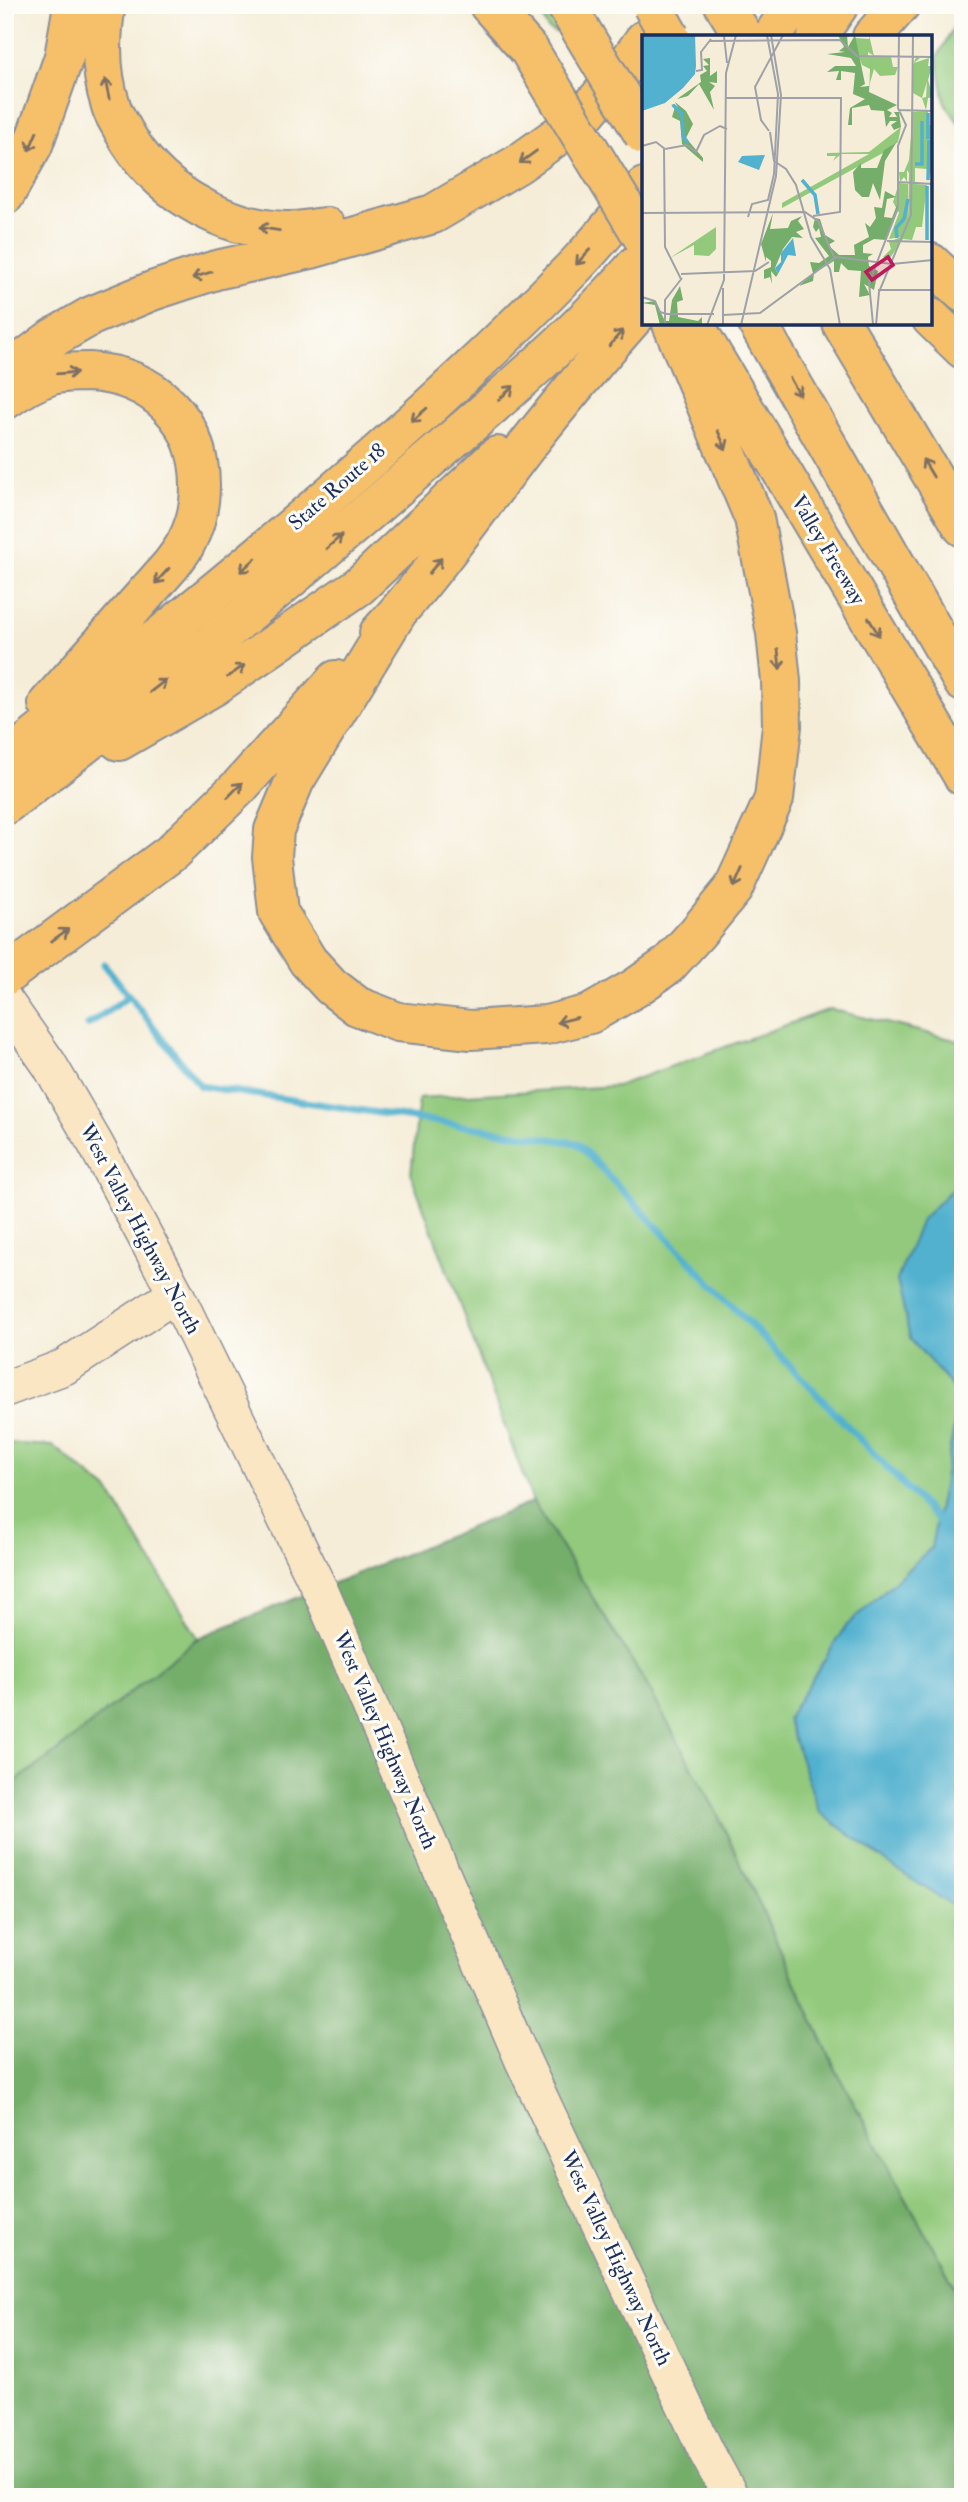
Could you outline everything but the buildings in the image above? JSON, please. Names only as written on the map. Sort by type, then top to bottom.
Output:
[{"type":"highway","points":[[5,195],[37,132],[64,57],[74,5]]},
{"type":"highway","points":[[106,5],[100,36],[111,107],[132,146],[158,178],[204,210],[250,226],[286,232],[433,214]]},
{"type":"highway","points":[[489,5],[528,50],[633,194],[642,231]]},
{"type":"highway","points":[[504,5],[528,50]]},
{"type":"highway","points":[[566,5],[642,132]]},
{"type":"highway","points":[[652,5],[669,35]]},
{"type":"highway","points":[[647,35],[669,5]]},
{"type":"highway","points":[[773,35],[793,5]]},
{"type":"highway","points":[[818,35],[839,5]]},
{"type":"highway","points":[[864,35],[884,5]]},
{"type":"highway","points":[[874,35],[900,5]]},
{"type":"highway","points":[[5,374],[53,338],[91,316],[152,291],[216,270],[312,249],[433,214],[519,164],[581,119],[642,42]]},
{"type":"highway","points":[[633,194],[642,245]]},
{"type":"highway","name":"State Route 18","points":[[5,761],[233,578],[441,396],[579,262],[633,194]]},
{"type":"highway","name":"State Route 18","points":[[5,805],[267,600],[486,411],[613,293],[642,258]]},
{"type":"highway","points":[[933,265],[963,293]]},
{"type":"highway","points":[[5,976],[171,853],[240,786],[397,613],[588,370],[642,308]]},
{"type":"highway","points":[[933,320],[963,349]]},
{"type":"highway","points":[[397,613],[295,780],[274,830],[272,857],[278,912],[308,961],[331,985],[357,1006],[398,1022],[471,1030],[546,1025],[590,1014],[668,965],[697,933],[733,889],[774,799],[782,726],[781,681],[776,633],[754,518],[704,368],[673,326]]},
{"type":"highway","name":"Valley Freeway","points":[[694,326],[704,368],[963,776]]},
{"type":"highway","points":[[759,326],[963,681]]},
{"type":"highway","points":[[843,326],[963,527]]},
{"type":"highway","points":[[47,774],[130,736],[214,686],[359,586],[588,370]]},
{"type":"highway","points":[[5,400],[53,374],[111,373],[138,383],[161,399],[181,419],[194,445],[200,469],[200,497],[195,522],[186,543],[171,565],[5,751]]},
{"type":"main road","name":"West Valley Highway North","points":[[5,1001],[49,1064],[176,1294],[322,1594],[523,2061],[707,2453],[732,2497]]},
{"type":"main road","points":[[5,1389],[64,1367],[176,1294]]},
{"type":"green space","points":[[537,5],[555,5],[566,22],[556,33],[548,29]]},
{"type":"green space","points":[[963,10],[963,129],[945,103],[937,58]]},
{"type":"green space","points":[[830,1009],[963,1042],[963,2302],[837,2072],[717,1813],[644,1680],[533,1502],[411,1174],[419,1098],[617,1086]]},
{"type":"green space","points":[[5,1443],[53,1446],[109,1491],[198,1638],[56,1752],[5,1789]]},
{"type":"green space","points":[[533,1502],[644,1680],[717,1813],[837,2072],[963,2302],[963,2497],[5,2497],[5,1789],[56,1752],[198,1638]]},
{"type":"water","points":[[963,1178],[963,1968],[960,1964],[956,1908],[896,1869],[819,1812],[787,1719],[845,1627],[931,1548],[960,1396],[910,1338],[897,1280],[921,1220]]},
{"type":"waterway","points":[[104,964],[200,1086],[577,1143],[943,1526]]},
{"type":"waterway","points":[[88,1025],[129,996]]}]
